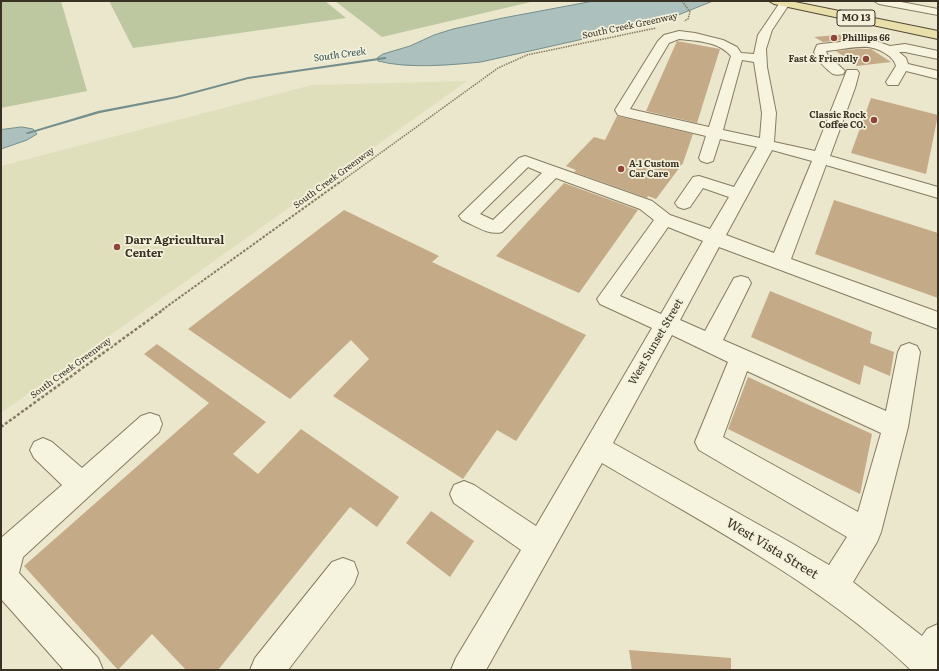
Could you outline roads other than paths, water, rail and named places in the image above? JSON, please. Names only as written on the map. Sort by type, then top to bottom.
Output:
[{"type":"main road","name":"MO 13","points":[[814,1],[938,26]]},
{"type":"main road","name":"MO 13","points":[[782,2],[938,35]]},
{"type":"main road","points":[[847,5],[865,11]]},
{"type":"street","points":[[879,1],[938,12]]},
{"type":"street","name":"West Sunset Street","points":[[468,670],[756,167],[766,143],[769,114],[760,59],[762,39],[782,2]]},
{"type":"street","points":[[760,59],[737,56],[732,49],[720,43],[679,35],[668,38],[664,41],[622,110],[623,112],[634,115],[766,143],[938,193]]},
{"type":"street","points":[[780,262],[848,88],[845,72],[822,55],[820,52],[821,48],[870,43],[889,50],[901,61],[902,66],[893,82]]},
{"type":"street","points":[[889,50],[905,48],[938,55]]},
{"type":"street","points":[[707,158],[737,56]]},
{"type":"street","points":[[902,66],[938,75]]},
{"type":"street","points":[[552,171],[496,228],[468,216],[525,161],[646,205],[664,219],[938,321]]},
{"type":"street","points":[[684,203],[699,181],[740,195]]},
{"type":"street","points":[[664,219],[607,299],[667,324],[895,427]]},
{"type":"street","points":[[710,344],[741,284]]},
{"type":"street","points":[[833,587],[867,532],[895,427],[909,352]]},
{"type":"street","points":[[741,358],[708,442],[867,532]]},
{"type":"street","points":[[86,670],[3,578],[10,549],[150,424]]},
{"type":"street","name":"West Vista Street","points":[[597,447],[778,551],[833,587],[933,657]]},
{"type":"street","points":[[43,450],[81,485]]},
{"type":"street","points":[[464,494],[540,546]]},
{"type":"street","points":[[267,670],[343,573]]},
{"type":"waterway","name":"South Creek","points":[[27,133],[99,112],[177,97],[248,78],[385,58]]},
{"type":"place","name":"Phillips 66","points":[[834,38]]},
{"type":"place","name":"Fast & Friendly","points":[[866,59]]},
{"type":"place","name":"Classic Rock Coffee CO.","points":[[874,120]]},
{"type":"place","name":"A-1 Custom Car Care","points":[[621,169]]},
{"type":"place","name":"Darr Agricultural Center","points":[[117,247]]}]
